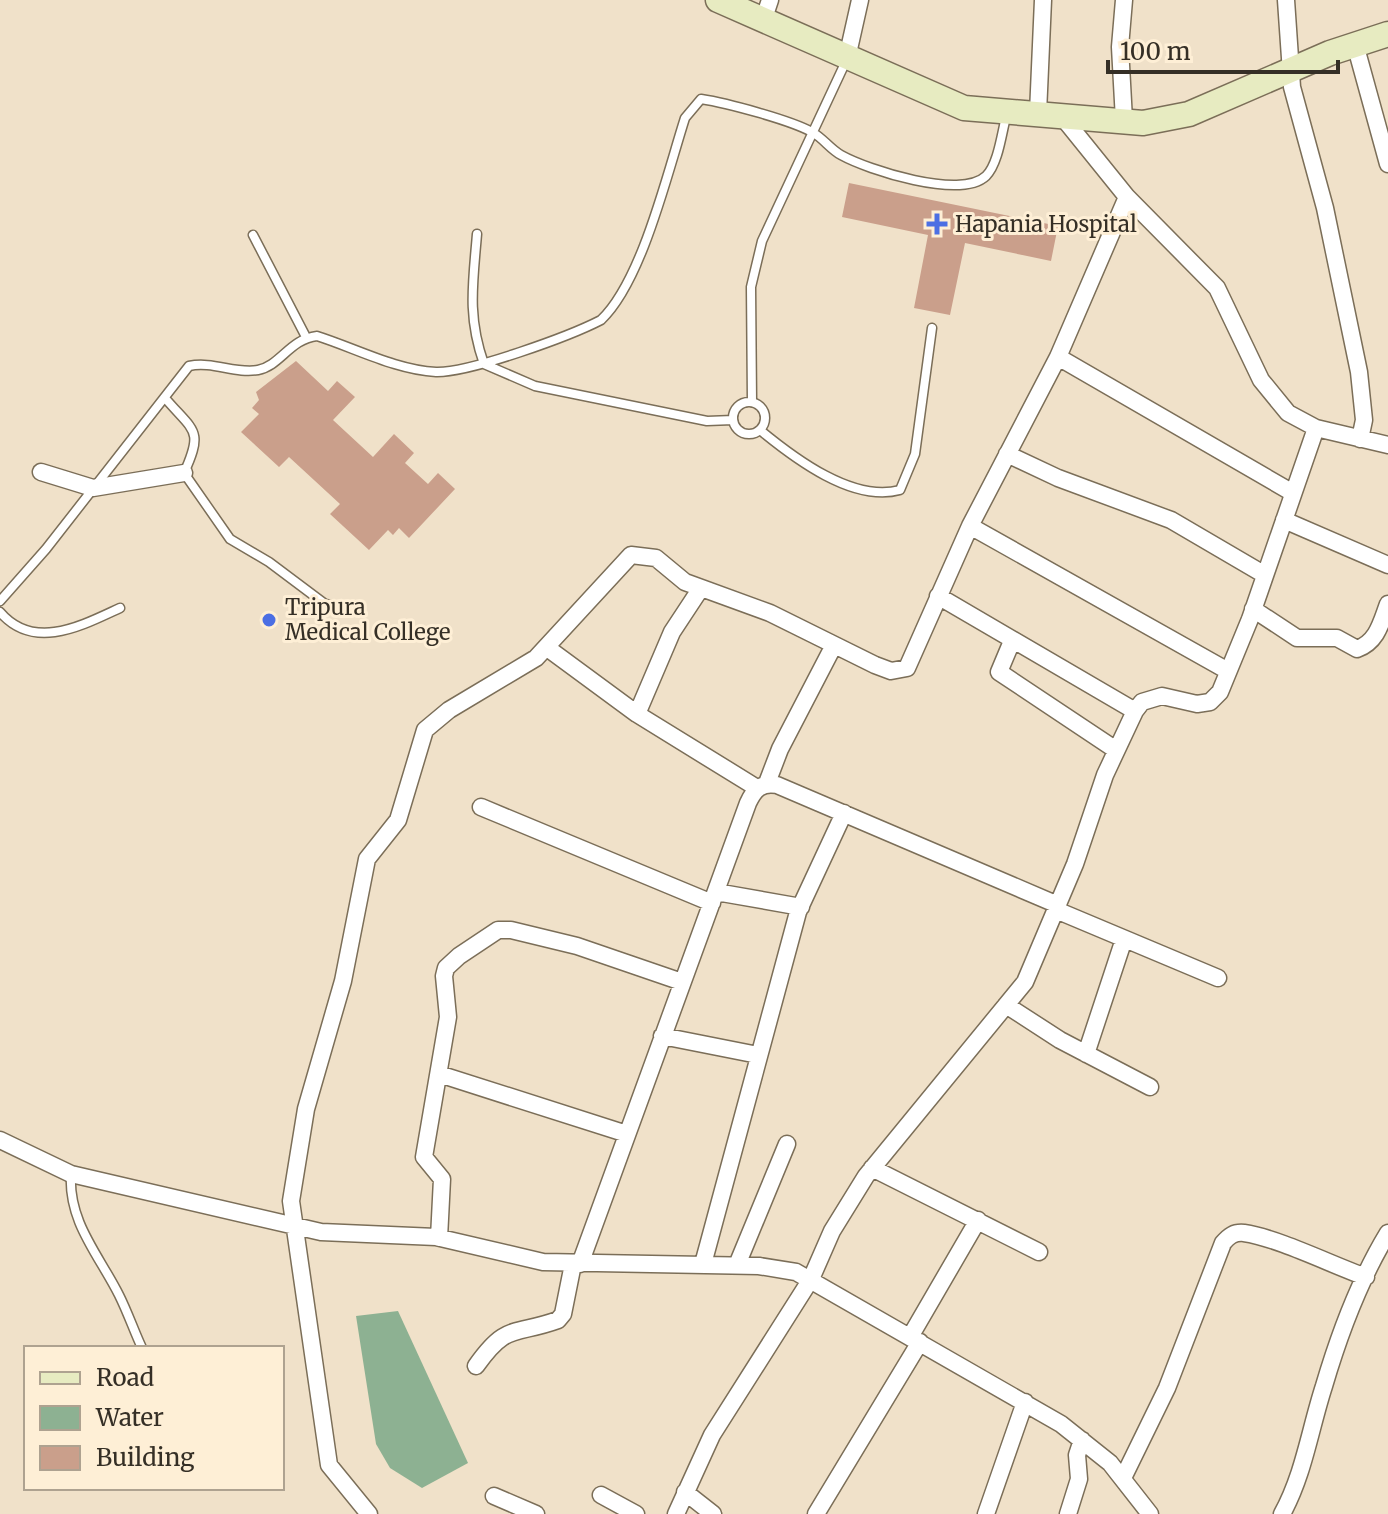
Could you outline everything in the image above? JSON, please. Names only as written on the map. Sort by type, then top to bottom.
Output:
[{"type":"street","points":[[718,0],[766,11],[847,58],[964,108],[1143,123],[1189,114],[1289,69],[1388,34]]},
{"type":"street","points":[[847,58],[860,0]]},
{"type":"street","points":[[1043,0],[1049,114],[1217,288],[1261,380],[1288,413],[1316,428],[1388,445]]},
{"type":"street","points":[[1124,0],[1120,47],[1124,120]]},
{"type":"street","points":[[1286,0],[1289,69],[1336,252],[1359,372],[1364,420],[1360,439]]},
{"type":"street","points":[[1355,44],[1388,164]]},
{"type":"street","points":[[369,1514],[329,1465],[306,1294],[292,1225],[291,1201],[306,1109],[343,981],[367,859],[398,820],[425,730],[449,710],[536,658],[631,555],[656,558],[685,582],[770,613],[833,647],[891,671],[907,668],[970,526],[1058,357],[1127,197]]},
{"type":"street","points":[[1058,357],[1293,493]]},
{"type":"street","points":[[676,1514],[712,1435],[811,1279],[832,1231],[872,1168],[1031,971],[1116,750],[1135,711],[1142,702],[1162,696],[1197,704],[1210,702],[1220,692],[1253,609],[1316,428]]},
{"type":"street","points":[[1007,454],[1058,478],[1171,520],[1265,575]]},
{"type":"street","points":[[41,472],[93,488],[184,473]]},
{"type":"street","points":[[1284,520],[1388,565]]},
{"type":"street","points":[[970,526],[1228,671]]},
{"type":"street","points":[[637,714],[672,632],[701,588]]},
{"type":"street","points":[[938,596],[1135,711]]},
{"type":"street","points":[[1253,609],[1297,638],[1337,638],[1357,649],[1367,646],[1377,634],[1388,604]]},
{"type":"street","points":[[1012,641],[998,666],[999,672],[1116,750]]},
{"type":"street","points":[[546,647],[637,714],[762,786],[844,813],[1218,978]]},
{"type":"street","points":[[476,1366],[491,1345],[505,1334],[558,1320],[563,1314],[577,1264],[748,803],[762,786],[833,647]]},
{"type":"street","points":[[481,807],[714,898],[801,907]]},
{"type":"street","points":[[703,1264],[801,907],[844,813]]},
{"type":"street","points":[[439,1238],[442,1179],[424,1157],[448,1017],[446,968],[498,930],[577,946],[682,982]]},
{"type":"street","points":[[1086,1054],[1124,939]]},
{"type":"street","points":[[1006,1005],[1086,1054],[1150,1087]]},
{"type":"street","points":[[662,1036],[758,1055]]},
{"type":"street","points":[[439,1074],[627,1134]]},
{"type":"street","points":[[0,1140],[71,1174],[321,1232],[439,1238],[543,1262],[703,1264],[784,1269],[811,1279],[1025,1402],[1082,1440],[1123,1478],[1150,1514]]},
{"type":"street","points":[[737,1265],[787,1144]]},
{"type":"street","points":[[872,1168],[1039,1252]]},
{"type":"street","points":[[816,1514],[915,1340],[978,1220]]},
{"type":"street","points":[[1123,1478],[1167,1388],[1223,1243],[1231,1234],[1243,1233],[1366,1277]]},
{"type":"street","points":[[1282,1514],[1303,1463],[1329,1368],[1366,1277],[1388,1233]]},
{"type":"street","points":[[986,1514],[1025,1402]]},
{"type":"street","points":[[1068,1514],[1079,1479],[1077,1455],[1082,1440]]},
{"type":"street","points":[[685,1492],[713,1514]]},
{"type":"street","points":[[601,1495],[636,1514]]},
{"type":"street","points":[[494,1496],[536,1514]]},
{"type":"lane","points":[[752,402],[751,287],[762,241],[847,58]]},
{"type":"lane","points":[[0,601],[189,366],[204,363],[255,371],[268,367],[306,337],[317,336],[410,368],[437,372],[484,364],[582,329],[614,307],[643,245],[685,118],[694,103],[701,99],[813,133],[837,153],[860,165],[942,186],[970,185],[984,178],[991,169],[1007,111]]},
{"type":"lane","points":[[477,234],[470,311],[473,333],[484,364],[535,386],[707,421],[733,420]]},
{"type":"lane","points":[[253,235],[306,337]]},
{"type":"lane","points":[[760,430],[791,455],[838,481],[889,493],[900,490],[915,454],[932,328]]},
{"type":"lane","points":[[165,398],[196,433],[197,444],[184,473],[230,539],[269,562],[325,604],[356,609]]},
{"type":"lane","points":[[752,402],[762,407],[766,416],[760,430],[746,434],[737,429],[733,420],[738,406],[752,402]]},
{"type":"lane","points":[[0,612],[12,624],[52,633],[70,633],[120,608]]},
{"type":"lane","points":[[71,1174],[71,1205],[119,1295],[141,1346]]},
{"type":"water","points":[[398,1311],[468,1463],[422,1488],[390,1468],[376,1444],[356,1316]]},
{"type":"building","name":"Hapania Hospital","points":[[849,183],[1058,226],[1051,261],[965,243],[950,315],[914,308],[928,235],[842,217]]},
{"type":"building","points":[[296,361],[328,391],[337,381],[355,397],[333,420],[373,457],[394,434],[414,453],[405,463],[428,484],[438,473],[455,489],[409,538],[399,528],[393,535],[388,530],[369,550],[330,514],[340,504],[289,457],[279,467],[241,432],[259,414],[252,408],[259,400],[256,392]]},
{"type":"place","name":"Hapania Hospital","points":[[937,224]]},
{"type":"place","name":"Tripura Medical College","points":[[269,620]]}]
